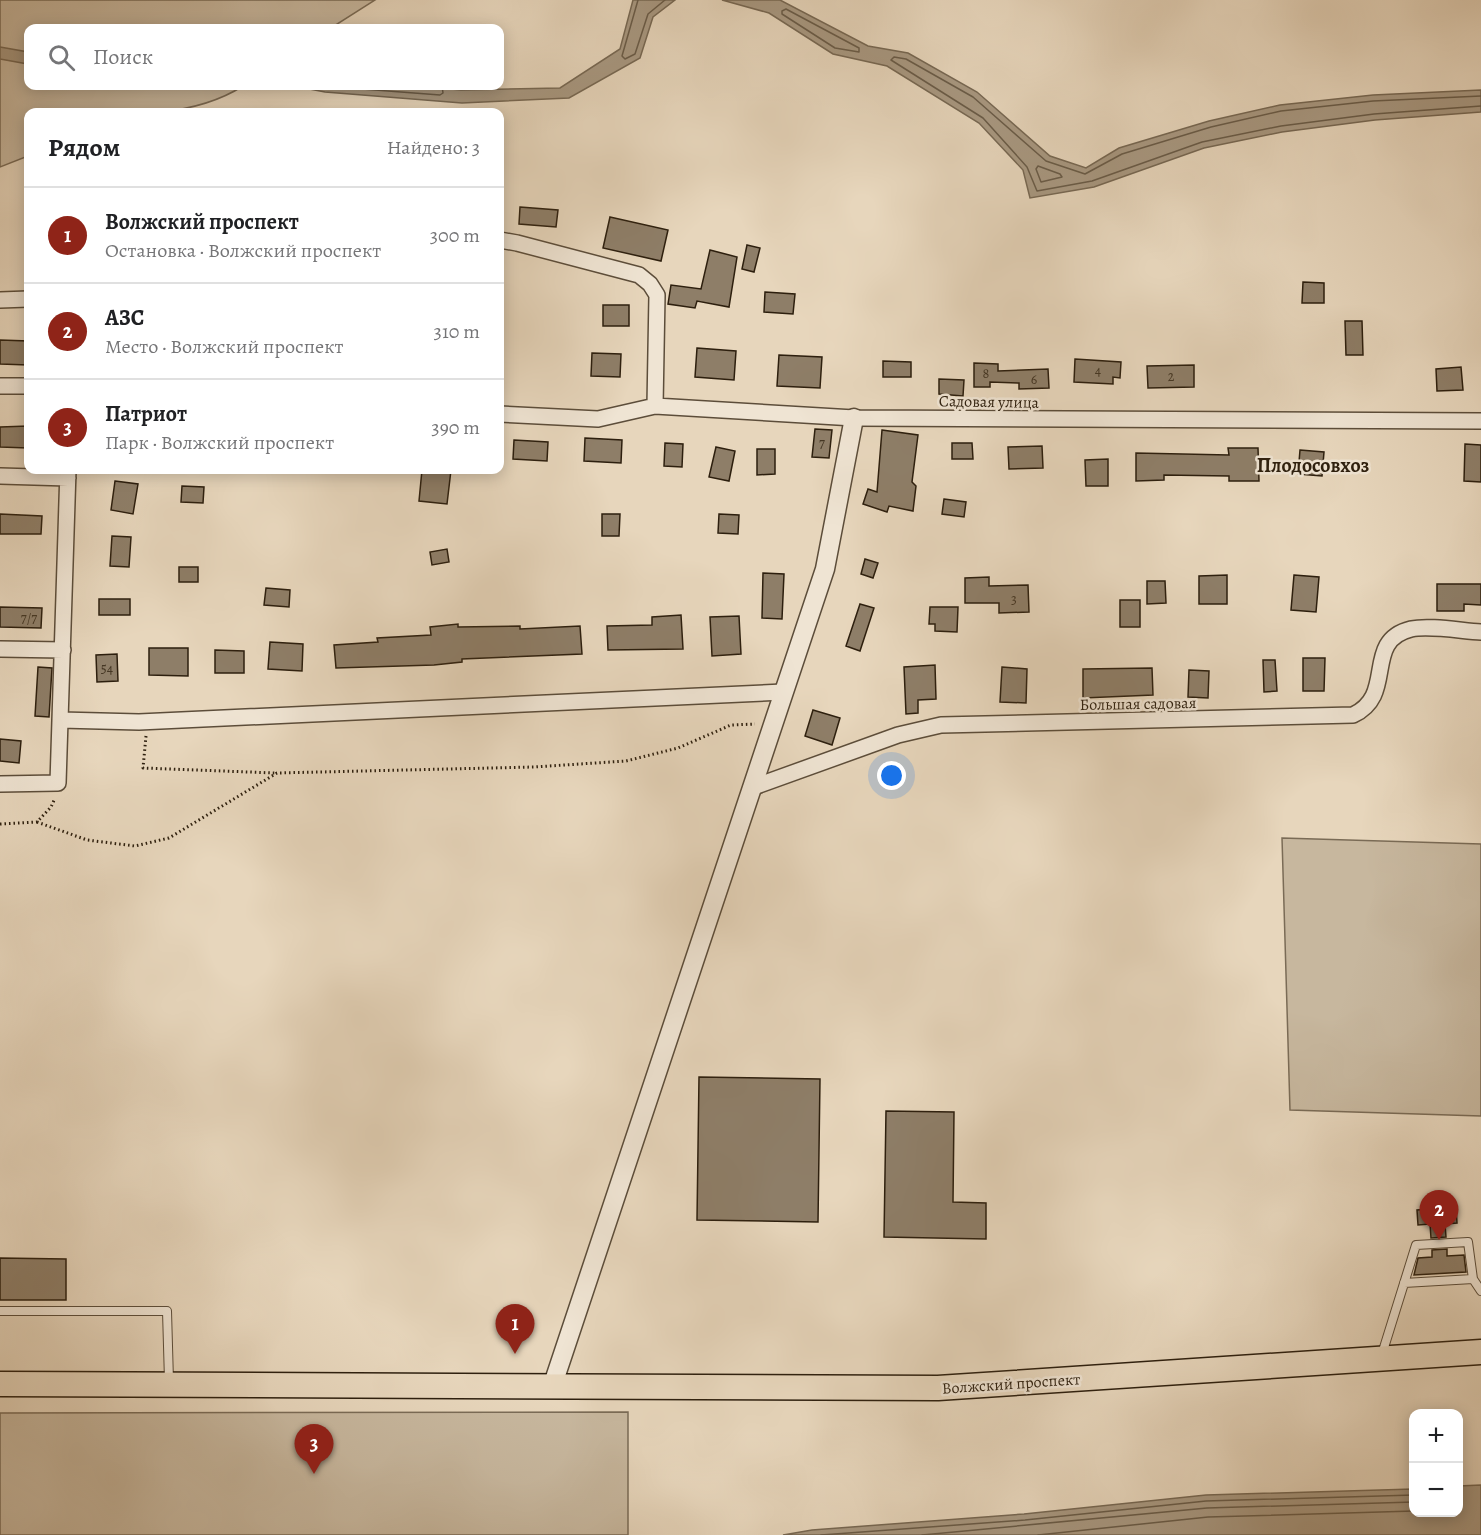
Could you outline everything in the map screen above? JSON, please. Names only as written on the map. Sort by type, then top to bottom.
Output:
[{"type":"main road","name":"Волжский проспект","points":[[0,1384],[938,1388],[1481,1352]]},
{"type":"street","points":[[504,241],[639,275],[650,284],[657,295],[656,406]]},
{"type":"street","points":[[0,300],[24,299]]},
{"type":"street","points":[[0,386],[24,386]]},
{"type":"street","name":"Садовая улица","points":[[504,414],[598,419],[656,406],[854,418],[1481,421]]},
{"type":"street","points":[[552,1387],[825,569],[854,418]]},
{"type":"street","points":[[0,476],[68,474],[58,783],[0,784]]},
{"type":"street","name":"Большая садовая","points":[[751,788],[898,735],[941,725],[1353,715],[1367,709],[1375,695],[1383,652],[1394,637],[1412,629],[1481,632]]},
{"type":"street","points":[[0,649],[63,650]]},
{"type":"street","points":[[61,720],[147,721],[783,692]]},
{"type":"lane","points":[[1380,1359],[1416,1245],[1468,1242],[1473,1279],[1481,1291]]},
{"type":"lane","points":[[1404,1283],[1473,1279]]},
{"type":"lane","points":[[0,1311],[168,1311],[169,1385]]},
{"type":"path","points":[[147,721],[144,768],[277,773],[534,767],[626,760],[678,748],[731,725],[772,723]]},
{"type":"path","points":[[0,824],[37,822],[87,840],[135,846],[169,838],[277,773]]},
{"type":"path","points":[[37,822],[51,807],[58,783]]},
{"type":"shaded area","points":[[0,0],[375,0],[337,24],[24,24],[24,90],[235,90],[219,98],[187,108],[24,108],[24,158],[0,167]]},
{"type":"shaded area","points":[[1282,838],[1481,844],[1481,1116],[1290,1110]]},
{"type":"shaded area","points":[[628,1412],[628,1535],[0,1535],[0,1413]]},
{"type":"water","points":[[633,0],[675,0],[653,17],[640,58],[569,98],[462,103],[315,90],[560,88],[620,49]]},
{"type":"water","points":[[722,0],[780,0],[868,46],[908,53],[977,92],[1050,156],[1086,168],[1119,148],[1209,121],[1280,105],[1373,95],[1481,90],[1481,112],[1375,120],[1282,132],[1204,148],[1094,187],[1030,198],[1023,170],[979,123],[887,66],[833,54],[769,13]]},
{"type":"water","points":[[0,47],[24,51],[24,63],[0,59]]},
{"type":"water","points":[[1481,1485],[1481,1535],[783,1535],[812,1530],[1024,1514],[1206,1495],[1409,1489],[1409,1517],[1463,1517],[1463,1486]]},
{"type":"building","points":[[520,207],[558,210],[556,227],[519,224]]},
{"type":"building","points":[[610,217],[668,230],[661,261],[603,248]]},
{"type":"building","points":[[747,245],[760,248],[754,272],[742,269]]},
{"type":"building","points":[[710,250],[737,257],[729,307],[697,301],[695,308],[668,304],[671,285],[701,289]]},
{"type":"building","points":[[1303,282],[1324,283],[1324,303],[1302,303]]},
{"type":"building","points":[[765,292],[795,294],[793,314],[764,312]]},
{"type":"building","points":[[603,305],[629,305],[629,326],[603,326]]},
{"type":"building","points":[[1345,321],[1362,321],[1363,355],[1346,355]]},
{"type":"building","points":[[0,340],[24,341],[24,365],[0,364]]},
{"type":"building","points":[[697,348],[736,351],[734,380],[695,377]]},
{"type":"building","points":[[592,353],[621,354],[620,377],[591,376]]},
{"type":"building","points":[[779,355],[822,357],[820,388],[777,386]]},
{"type":"building","points":[[1075,359],[1121,362],[1120,378],[1113,377],[1113,384],[1074,382]]},
{"type":"building","points":[[883,361],[911,362],[911,377],[883,377]]},
{"type":"building","points":[[974,363],[998,364],[998,371],[1048,369],[1049,388],[1019,389],[1019,383],[990,382],[990,387],[974,387]]},
{"type":"building","points":[[1194,365],[1194,387],[1148,388],[1147,366]]},
{"type":"building","points":[[1461,367],[1463,390],[1437,391],[1436,369]]},
{"type":"building","points":[[939,379],[964,380],[963,396],[939,394]]},
{"type":"building","points":[[24,426],[24,448],[0,447],[0,427]]},
{"type":"building","points":[[815,429],[832,430],[829,458],[812,457]]},
{"type":"building","points":[[882,430],[918,435],[912,482],[916,486],[913,511],[889,506],[887,512],[863,504],[868,489],[877,492]]},
{"type":"building","points":[[585,438],[622,440],[621,463],[584,461]]},
{"type":"building","points":[[514,440],[548,442],[547,461],[513,459]]},
{"type":"building","points":[[665,443],[683,444],[682,467],[664,466]]},
{"type":"building","points":[[952,443],[972,443],[973,459],[952,459]]},
{"type":"building","points":[[1465,444],[1481,445],[1481,482],[1464,481]]},
{"type":"building","points":[[1042,446],[1043,468],[1009,469],[1008,447]]},
{"type":"building","points":[[716,447],[735,451],[729,481],[709,477]]},
{"type":"building","points":[[1228,448],[1258,448],[1259,481],[1229,481],[1229,476],[1164,475],[1164,480],[1136,481],[1136,453],[1229,455]]},
{"type":"building","points":[[757,449],[775,449],[775,474],[757,475]]},
{"type":"building","points":[[1300,450],[1324,452],[1322,476],[1298,474]]},
{"type":"building","points":[[1108,459],[1108,486],[1086,486],[1085,460]]},
{"type":"building","points":[[422,474],[451,474],[447,504],[419,501]]},
{"type":"building","points":[[115,481],[138,484],[133,514],[111,510]]},
{"type":"building","points":[[182,486],[204,487],[203,503],[181,502]]},
{"type":"building","points":[[944,499],[966,502],[964,517],[942,514]]},
{"type":"building","points":[[0,514],[42,516],[41,534],[0,534]]},
{"type":"building","points":[[602,514],[620,514],[619,536],[602,536]]},
{"type":"building","points":[[719,514],[739,515],[738,534],[718,533]]},
{"type":"building","points":[[112,536],[131,537],[129,567],[110,566]]},
{"type":"building","points":[[447,549],[449,562],[432,565],[430,552]]},
{"type":"building","points":[[865,559],[878,563],[873,578],[861,574]]},
{"type":"building","points":[[179,567],[198,567],[198,582],[179,582]]},
{"type":"building","points":[[763,573],[784,574],[782,619],[762,618]]},
{"type":"building","points":[[1227,575],[1227,604],[1199,604],[1199,576]]},
{"type":"building","points":[[1294,575],[1319,577],[1316,612],[1291,610]]},
{"type":"building","points":[[989,577],[989,586],[1028,585],[1029,612],[999,613],[999,603],[965,603],[965,578]]},
{"type":"building","points":[[1147,581],[1165,581],[1166,603],[1147,604]]},
{"type":"building","points":[[1437,584],[1481,584],[1481,605],[1464,604],[1464,611],[1437,611]]},
{"type":"building","points":[[266,588],[290,590],[289,607],[264,605]]},
{"type":"building","points":[[99,599],[130,599],[130,615],[99,615]]},
{"type":"building","points":[[1120,600],[1140,600],[1140,627],[1120,627]]},
{"type":"building","points":[[860,604],[874,608],[860,651],[846,646]]},
{"type":"building","points":[[0,607],[42,608],[41,628],[0,627]]},
{"type":"building","points":[[930,607],[958,607],[957,632],[935,631],[935,624],[929,624]]},
{"type":"building","points":[[681,615],[683,649],[608,650],[607,626],[652,625],[652,617]]},
{"type":"building","points":[[739,616],[741,654],[712,656],[710,617]]},
{"type":"building","points":[[458,624],[458,627],[520,626],[520,629],[580,626],[582,654],[462,659],[462,662],[434,665],[336,668],[334,645],[378,642],[377,638],[431,635],[430,627]]},
{"type":"building","points":[[270,642],[303,644],[302,671],[268,669]]},
{"type":"building","points":[[149,648],[188,648],[188,676],[149,675]]},
{"type":"building","points":[[215,650],[244,651],[244,673],[215,673]]},
{"type":"building","points":[[117,654],[118,681],[97,682],[96,655]]},
{"type":"building","points":[[1303,658],[1325,658],[1324,691],[1303,691]]},
{"type":"building","points":[[1263,660],[1275,660],[1277,691],[1264,692]]},
{"type":"building","points":[[935,665],[936,699],[918,700],[918,713],[906,714],[904,667]]},
{"type":"building","points":[[38,667],[52,668],[49,717],[35,716]]},
{"type":"building","points":[[1002,667],[1027,669],[1026,703],[1000,702]]},
{"type":"building","points":[[1152,668],[1153,695],[1083,698],[1083,669]]},
{"type":"building","points":[[1189,670],[1209,671],[1208,698],[1188,697]]},
{"type":"building","points":[[813,710],[840,718],[832,745],[805,736]]},
{"type":"building","points":[[0,739],[21,741],[19,763],[0,761]]},
{"type":"building","points":[[699,1077],[820,1079],[818,1222],[697,1220]]},
{"type":"building","points":[[886,1111],[954,1112],[953,1202],[986,1203],[986,1239],[884,1237]]},
{"type":"building","points":[[1456,1207],[1457,1223],[1445,1224],[1446,1237],[1431,1238],[1430,1224],[1418,1225],[1417,1210]]},
{"type":"building","points":[[1447,1249],[1447,1256],[1464,1255],[1466,1272],[1414,1275],[1418,1258],[1432,1257],[1432,1250]]},
{"type":"building","points":[[0,1258],[66,1259],[66,1300],[0,1300]]},
{"type":"place","name":"АЗС","points":[[1439,1240]]},
{"type":"place","name":"Волжский проспект","points":[[515,1354]]},
{"type":"place","name":"Патриот","points":[[314,1474]]},
{"type":"district","name":"Плодосовхоз","points":[[1313,465]]}]
